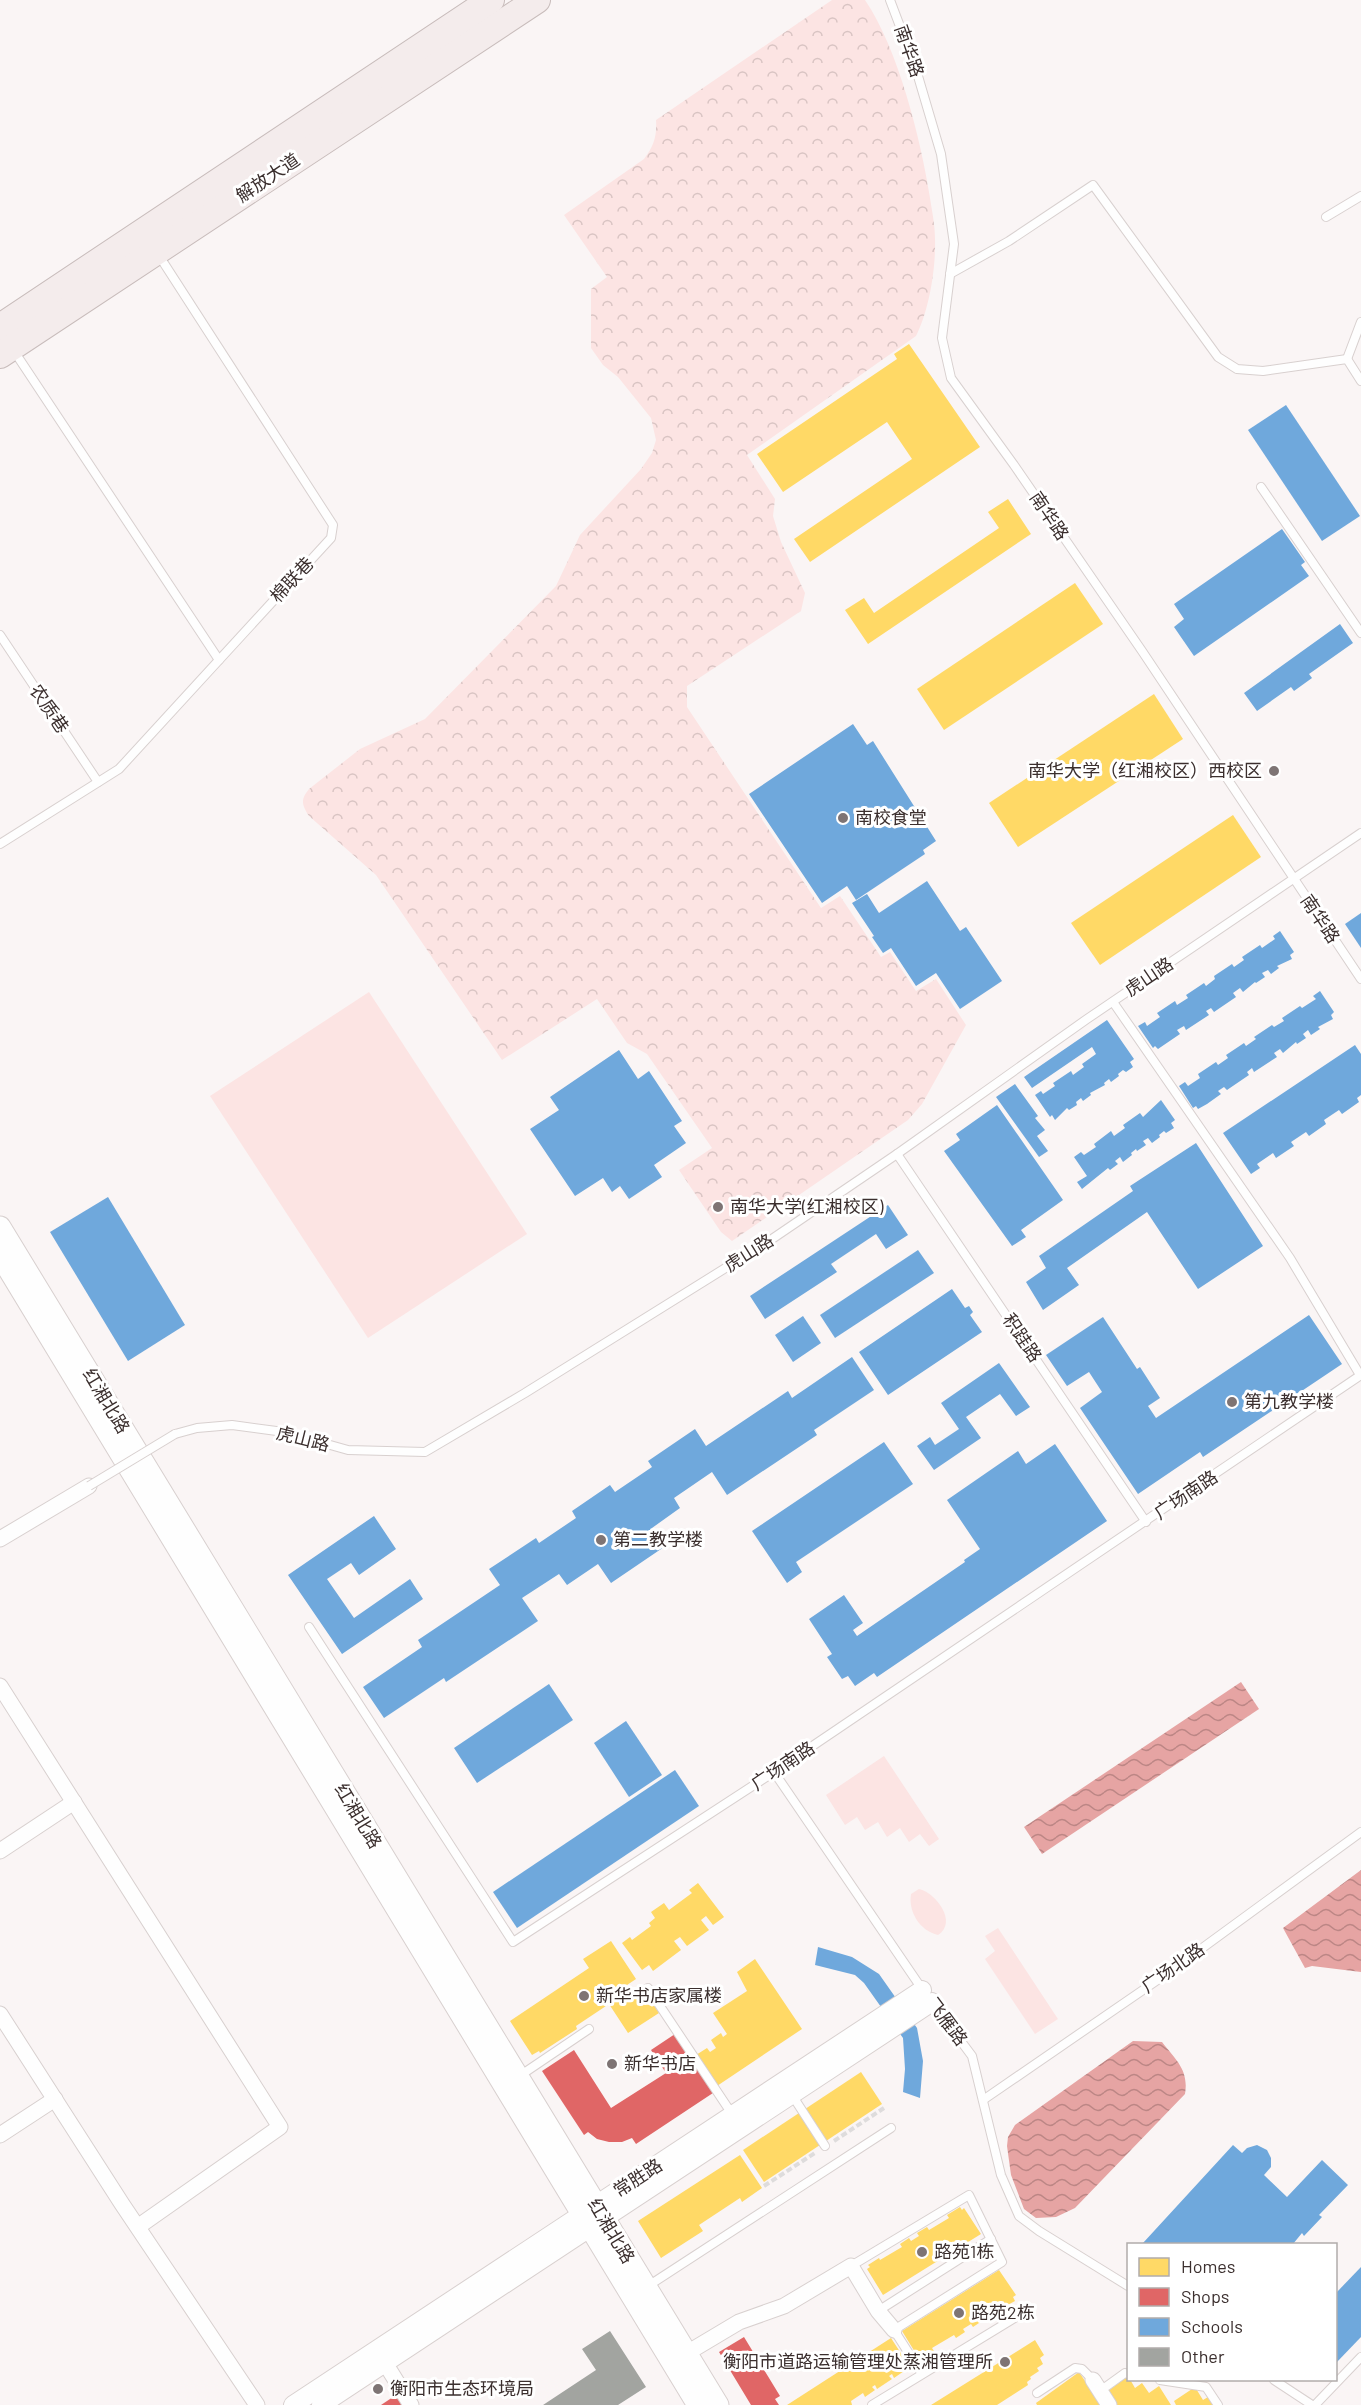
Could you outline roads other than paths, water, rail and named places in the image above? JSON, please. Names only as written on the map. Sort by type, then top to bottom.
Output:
[{"type":"highway","name":"解放大道","points":[[4,343],[491,0]]},
{"type":"highway","name":"解放大道","points":[[4,343],[157,252],[537,0]]},
{"type":"main road","name":"红湘北路","points":[[0,1227],[517,2078],[698,2405]]},
{"type":"main road","name":"红湘北路","points":[[0,1255],[593,2217],[646,2287],[718,2405]]},
{"type":"street","points":[[0,1539],[89,1486]]},
{"type":"street","points":[[0,1686],[280,2127],[139,2226]]},
{"type":"street","points":[[0,1851],[75,1802]]},
{"type":"street","name":"常胜路","points":[[321,2405],[385,2363],[593,2217],[927,1996]]},
{"type":"street","points":[[0,2014],[257,2405]]},
{"type":"street","points":[[0,2136],[55,2099]]},
{"type":"street","name":"常胜路","points":[[293,2405],[593,2217]]},
{"type":"street","points":[[687,2354],[739,2322],[784,2306],[851,2266],[878,2311],[894,2330]]},
{"type":"street","points":[[385,2363],[411,2405]]},
{"type":"street","points":[[1096,2385],[1109,2405]]},
{"type":"lane","name":"南华路","points":[[890,0],[915,66],[941,154],[954,244],[942,338],[951,378],[1034,494],[1361,980]]},
{"type":"lane","points":[[950,274],[1009,241],[1094,184],[1218,357],[1237,369],[1263,371],[1347,360]]},
{"type":"lane","points":[[1326,217],[1361,196]]},
{"type":"lane","name":"棉联巷","points":[[0,844],[119,768],[331,538],[333,525],[157,252]]},
{"type":"lane","points":[[1347,360],[1361,322]]},
{"type":"lane","points":[[4,343],[219,660]]},
{"type":"lane","points":[[1347,360],[1361,381]]},
{"type":"lane","points":[[1261,487],[1361,633]]},
{"type":"lane","name":"农质巷","points":[[0,635],[98,782]]},
{"type":"lane","name":"虎山路","points":[[89,1486],[175,1434],[197,1428],[232,1425],[284,1432],[348,1450],[425,1452],[525,1394],[762,1245],[1361,833]]},
{"type":"lane","points":[[1113,1002],[1290,1258],[1361,1375]]},
{"type":"lane","name":"积跬路","points":[[897,1154],[1146,1522]]},
{"type":"lane","name":"广场南路","points":[[309,1627],[513,1942],[774,1772],[1361,1375]]},
{"type":"lane","name":"飞雁路","points":[[774,1772],[927,1996],[972,2056],[1000,2175],[1019,2216],[1039,2231],[1127,2285]]},
{"type":"lane","name":"广场北路","points":[[983,2100],[1175,1968],[1361,1832]]},
{"type":"lane","points":[[648,1988],[737,2121]]},
{"type":"lane","points":[[517,2078],[589,2029]]},
{"type":"lane","points":[[787,2088],[825,2146]]},
{"type":"lane","points":[[646,2287],[891,2128]]},
{"type":"lane","points":[[851,2266],[969,2195],[1002,2262],[894,2330],[922,2374]]},
{"type":"lane","points":[[878,2311],[991,2239]]},
{"type":"lane","points":[[872,2405],[1021,2314]]},
{"type":"lane","points":[[1277,2381],[1314,2405],[1361,2357]]},
{"type":"lane","points":[[1038,2393],[1075,2368],[1082,2369],[1096,2385],[1127,2374]]},
{"type":"lane","points":[[1172,2381],[1206,2387],[1218,2405]]},
{"type":"water","points":[[1241,1682],[1259,1709],[1042,1854],[1024,1827]]},
{"type":"water","points":[[1361,1870],[1361,1972],[1312,1966],[1305,1968],[1283,1928]]},
{"type":"water","points":[[1133,2041],[1162,2042],[1183,2072],[1185,2094],[1075,2208],[1056,2217],[1036,2218],[1024,2209],[1011,2175],[1008,2137],[1015,2125]]},
{"type":"place","name":"南华大学（红湘校区）西校区","points":[[1274,771]]},
{"type":"place","name":"南校食堂","points":[[843,818]]},
{"type":"place","name":"南华大学(红湘校区)","points":[[718,1207]]},
{"type":"place","name":"第九教学楼","points":[[1232,1402]]},
{"type":"place","name":"第二教学楼","points":[[601,1540]]},
{"type":"place","name":"新华书店家属楼","points":[[584,1996]]},
{"type":"place","name":"新华书店","points":[[612,2064]]},
{"type":"place","name":"路苑1栋","points":[[922,2252]]},
{"type":"place","name":"路苑2栋","points":[[959,2313]]},
{"type":"place","name":"衡阳市道路运输管理处蒸湘管理所","points":[[1005,2362]]},
{"type":"place","name":"衡阳市生态环境局","points":[[378,2389]]}]
